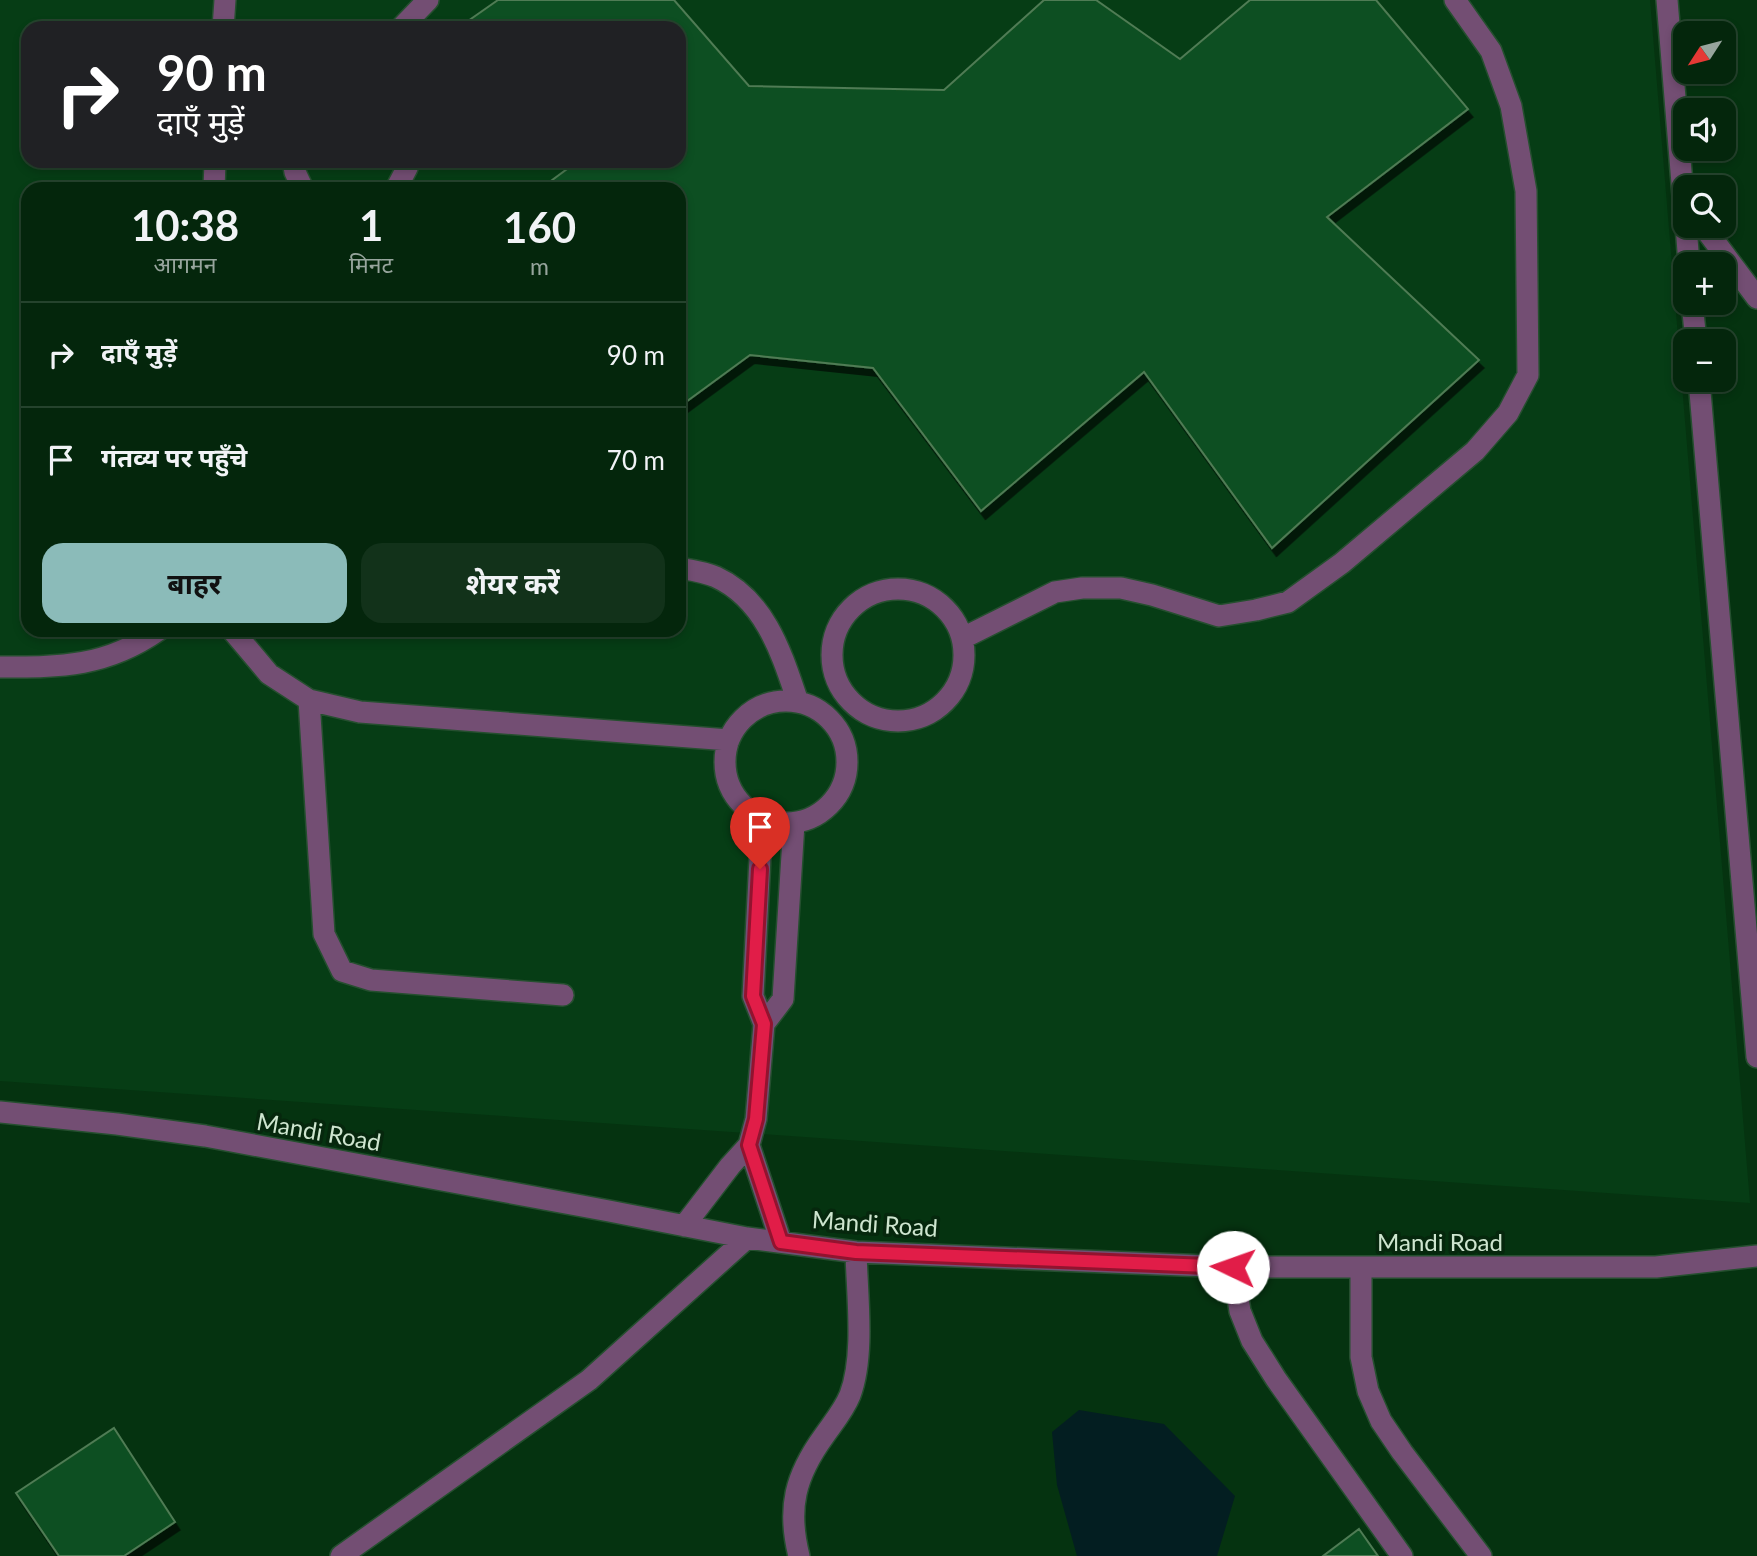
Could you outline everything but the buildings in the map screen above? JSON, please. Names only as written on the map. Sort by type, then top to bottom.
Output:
[{"type":"street","points":[[224,21],[225,0]]},
{"type":"street","points":[[408,21],[428,0]]},
{"type":"street","points":[[963,638],[1055,592],[1082,588],[1121,588],[1219,616],[1288,602],[1342,563],[1475,451],[1508,413],[1528,375],[1525,191],[1511,106],[1491,51],[1455,0]]},
{"type":"street","points":[[1667,0],[1682,175]]},
{"type":"street","points":[[1712,238],[1757,298]]},
{"type":"street","points":[[1700,392],[1757,1057]]},
{"type":"street","points":[[686,570],[716,577],[737,591],[758,611],[769,626],[798,702]]},
{"type":"street","points":[[899,588],[915,590],[937,600],[953,617],[963,638],[965,661],[962,677],[951,697],[933,712],[912,721],[888,721],[866,714],[848,699],[840,688],[833,666],[833,642],[841,621],[856,603],[876,591],[899,588]]},
{"type":"street","points":[[0,667],[45,667],[84,663],[129,649],[148,637]]},
{"type":"street","points":[[238,637],[269,674],[309,700],[360,712],[729,740]]},
{"type":"street","points":[[826,716],[848,699]]},
{"type":"street","points":[[309,700],[324,934],[342,971],[371,980],[563,995]]},
{"type":"street","points":[[777,702],[798,702],[826,716],[844,738],[847,774],[843,787],[831,804],[814,817],[794,823],[772,822],[753,814],[737,799],[728,782],[725,761],[729,740],[740,722],[757,708],[777,702]]},
{"type":"street","points":[[684,1226],[749,1145],[756,1119],[764,1024],[753,996],[762,818]]},
{"type":"street","points":[[764,1024],[783,999],[794,823]]},
{"type":"street","name":"Mandi Road","points":[[0,1112],[205,1136],[747,1238],[856,1252],[1233,1267],[1656,1267],[1757,1256]]},
{"type":"street","points":[[749,1145],[781,1242]]},
{"type":"street","points":[[341,1556],[589,1380],[747,1238]]},
{"type":"street","points":[[799,1556],[793,1500],[800,1474],[849,1396],[855,1377],[858,1349],[856,1252]]},
{"type":"street","points":[[1233,1267],[1240,1311],[1252,1341],[1402,1556]]},
{"type":"street","points":[[1361,1267],[1361,1357],[1368,1391],[1381,1421],[1402,1452],[1481,1556]]},
{"type":"shaded area","points":[[0,0],[1650,0],[1673,277],[1673,315],[1676,315],[1677,329],[1673,329],[1673,392],[1683,392],[1750,1203],[0,1081]]},
{"type":"water","points":[[1079,1410],[1164,1424],[1235,1496],[1217,1556],[1077,1556],[1057,1485],[1052,1432]]},
{"type":"route","points":[[760,869],[753,996],[764,1024],[756,1119],[749,1145],[781,1242],[856,1252],[1233,1267]]}]
